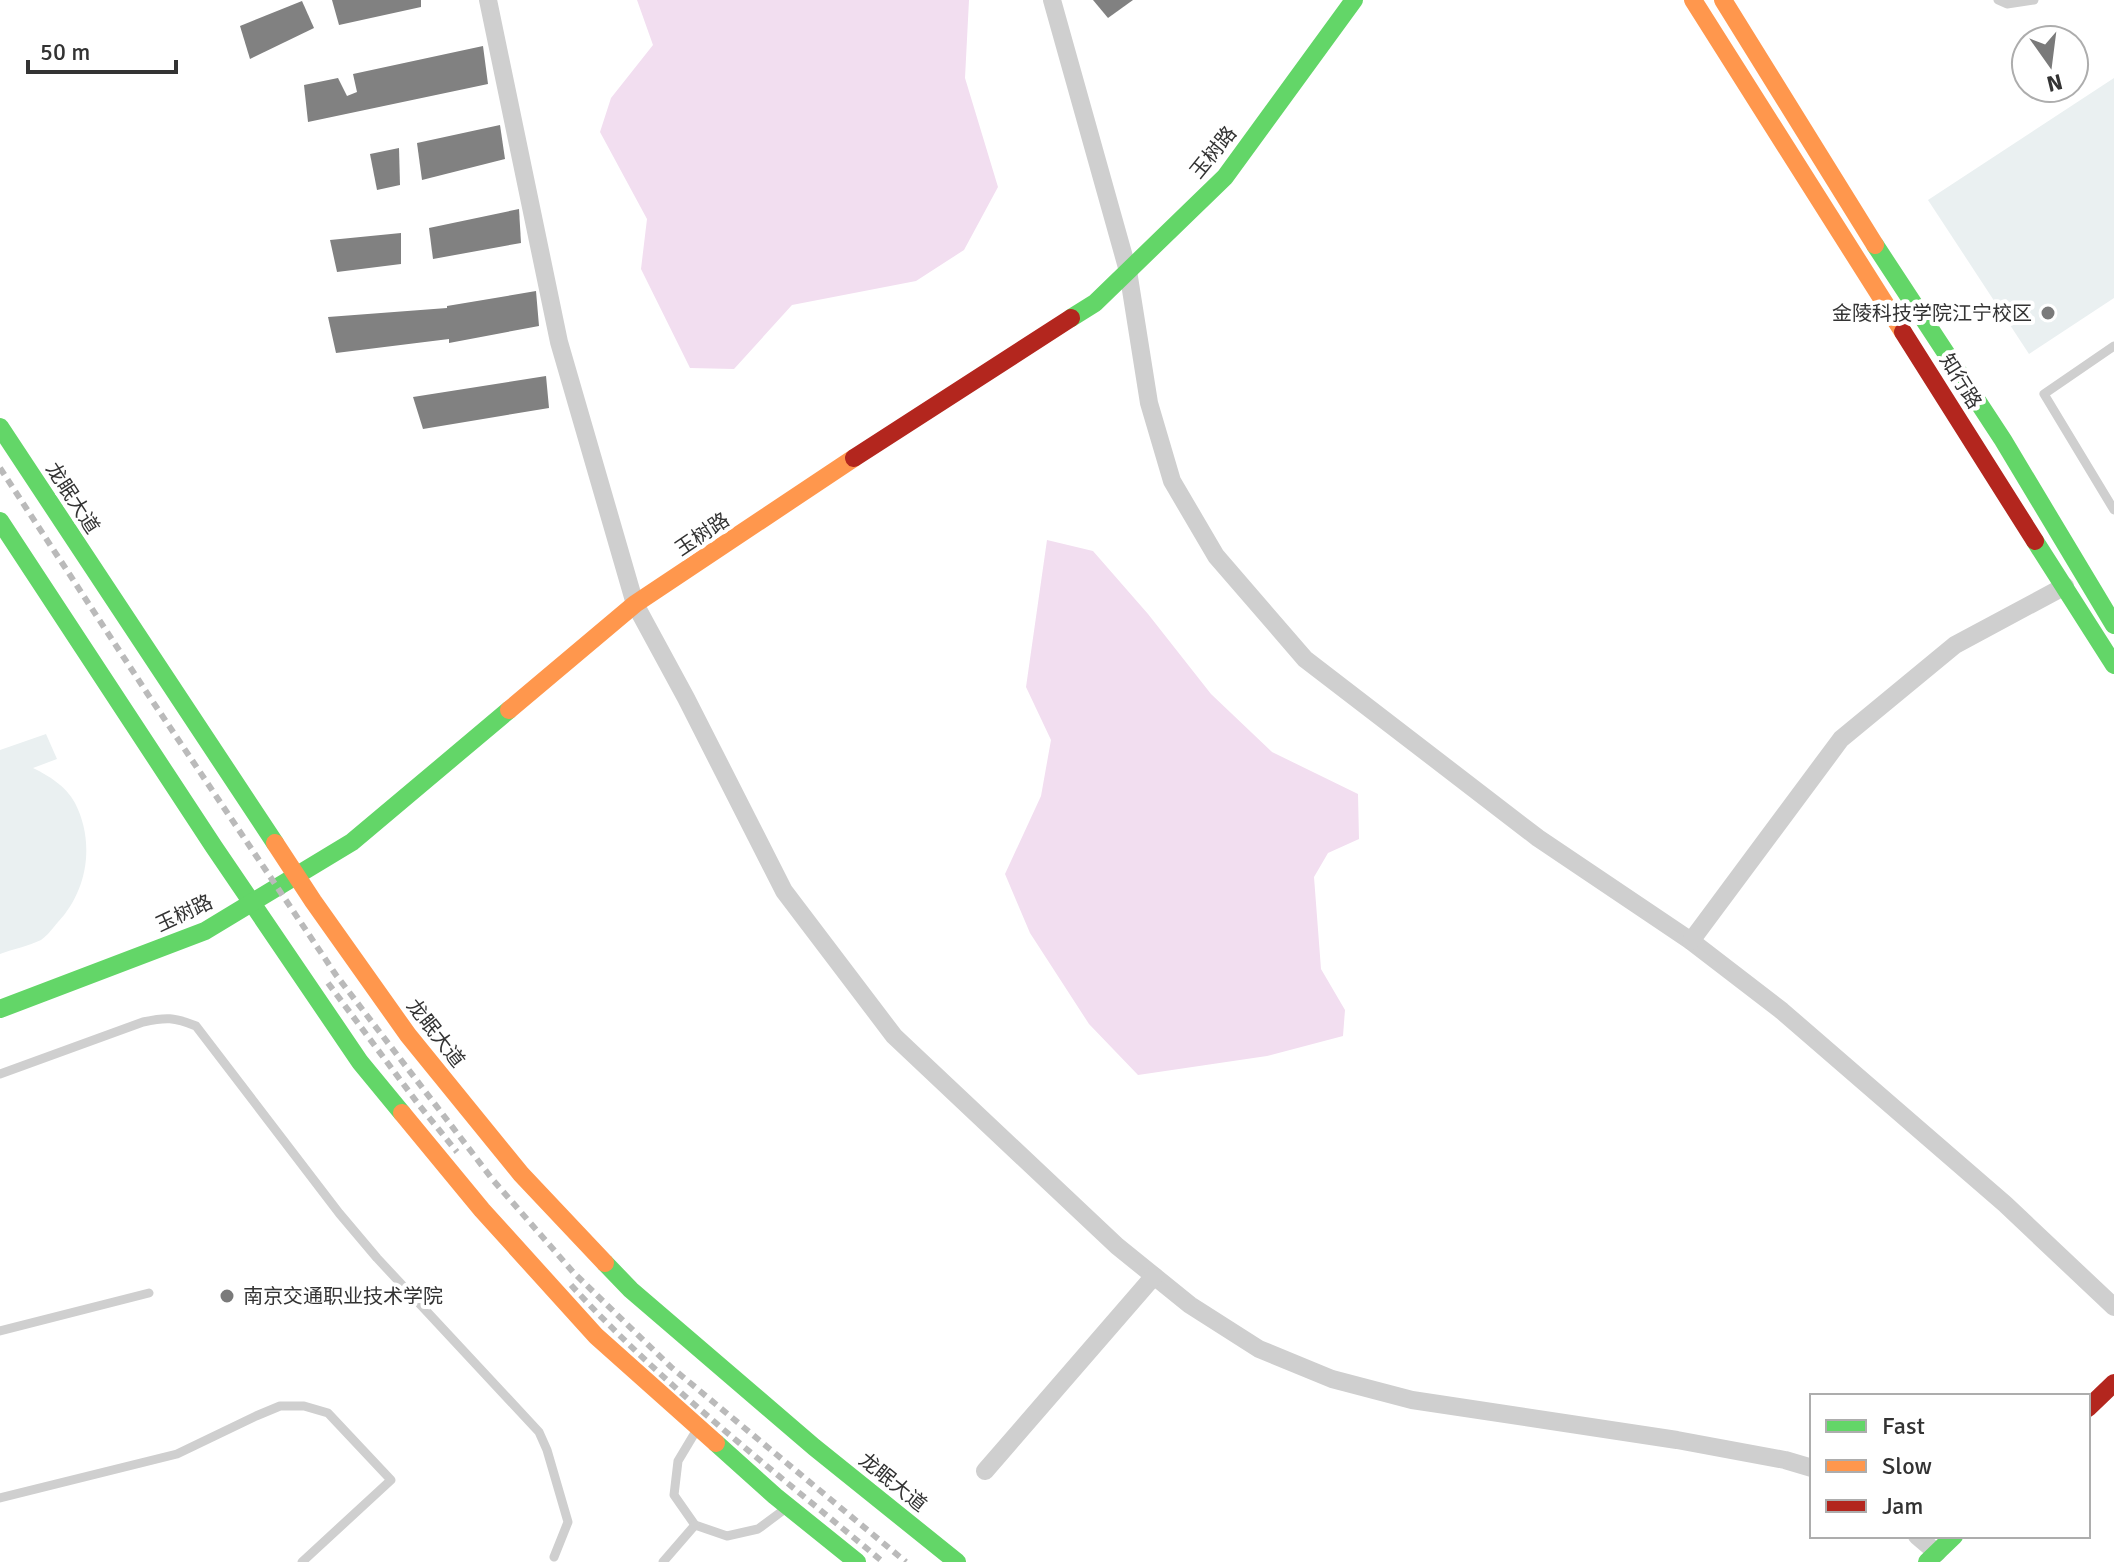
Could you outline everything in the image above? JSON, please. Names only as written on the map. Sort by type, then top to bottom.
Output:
[{"type":"street","points":[[488,0],[559,342],[635,604],[784,891],[894,1036],[1117,1246],[1190,1305],[1259,1349],[1332,1379],[1412,1400],[1677,1440],[1810,1467]]},
{"type":"street","points":[[1052,0],[1128,271],[1149,403],[1172,481],[1216,556],[1305,659],[1538,838],[1691,941],[1782,1011],[2005,1204],[2114,1307]]},
{"type":"street","name":"玉树路","points":[[0,1009],[205,931],[352,842],[635,604],[908,422],[1095,303],[1225,177],[1354,0]]},
{"type":"street","name":"知行路","points":[[1693,0],[2114,665]]},
{"type":"street","name":"知行路","points":[[1723,0],[1885,262],[2003,440],[2114,625]]},
{"type":"street","name":"龙眠大道","points":[[0,427],[296,876],[408,1035],[521,1174],[631,1290],[814,1447],[957,1562]]},
{"type":"street","points":[[0,521],[251,903],[360,1062],[482,1210],[596,1336],[788,1507],[857,1562]]},
{"type":"street","points":[[1691,941],[1841,739],[1955,645],[2065,586]]},
{"type":"street","points":[[985,1471],[1154,1276]]},
{"type":"street","points":[[2090,1406],[2114,1383]]},
{"type":"street","points":[[1918,1538],[1932,1558],[1952,1538]]},
{"type":"lane","points":[[1998,0],[2007,4],[2034,0]]},
{"type":"lane","points":[[2114,346],[2044,394],[2114,510]]},
{"type":"lane","points":[[0,1074],[143,1022],[164,1017],[178,1018],[196,1026],[377,1258],[539,1432],[568,1522],[554,1560]]},
{"type":"lane","points":[[0,1331],[149,1293]]},
{"type":"lane","points":[[0,1498],[177,1454],[280,1406],[304,1406],[328,1413],[391,1480],[302,1562]]},
{"type":"lane","points":[[697,1428],[678,1461],[674,1495],[695,1525],[727,1536],[758,1529],[788,1507]]},
{"type":"lane","points":[[663,1562],[695,1525]]},
{"type":"shaded area","points":[[637,0],[969,0],[965,78],[998,187],[964,250],[916,281],[792,305],[734,369],[690,368],[641,269],[647,219],[600,132],[611,98],[653,45]]},
{"type":"shaded area","points":[[2114,78],[2114,298],[2029,354],[1928,200],[2074,104],[2090,104],[2090,94]]},
{"type":"shaded area","points":[[1047,540],[1093,551],[1211,694],[1272,752],[1358,794],[1359,839],[1328,853],[1314,877],[1321,969],[1345,1010],[1343,1036],[1267,1056],[1138,1075],[1089,1024],[1030,933],[1005,874],[1041,796],[1051,740],[1026,687]]},
{"type":"shaded area","points":[[46,734],[57,759],[33,768],[62,787],[75,803],[85,834],[82,881],[68,909],[48,934],[41,940],[0,954],[0,750]]},
{"type":"building","points":[[332,0],[421,0],[421,7],[339,25]]},
{"type":"building","points":[[1093,0],[1133,0],[1108,18]]},
{"type":"building","points":[[302,1],[314,28],[250,59],[240,26]]},
{"type":"building","points":[[483,46],[488,84],[308,122],[304,85],[338,78],[347,96],[357,92],[353,74]]},
{"type":"building","points":[[500,125],[505,159],[422,180],[417,143]]},
{"type":"building","points":[[399,148],[400,185],[377,190],[370,154]]},
{"type":"building","points":[[519,209],[521,243],[433,259],[429,228]]},
{"type":"building","points":[[401,233],[401,264],[337,272],[330,240]]},
{"type":"building","points":[[536,291],[539,326],[449,343],[449,339],[336,353],[328,317],[447,308]]},
{"type":"building","points":[[546,376],[549,408],[423,429],[413,397]]},
{"type":"railway","points":[[0,468],[336,975],[493,1180],[573,1272],[671,1367],[906,1562]]},
{"type":"railway","points":[[328,983],[457,1152]]},
{"type":"railway","points":[[571,1285],[683,1394],[883,1562]]},
{"type":"traffic: fast","points":[[1071,318],[1095,303],[1225,177],[1354,0]]},
{"type":"traffic: fast","points":[[1875,245],[2003,440],[2114,625]]},
{"type":"traffic: fast","points":[[0,427],[275,843]]},
{"type":"traffic: fast","points":[[0,521],[214,847],[360,1062],[402,1113]]},
{"type":"traffic: fast","points":[[2035,541],[2114,665]]},
{"type":"traffic: fast","points":[[0,1009],[205,931],[352,842],[509,710]]},
{"type":"traffic: fast","points":[[605,1263],[631,1290],[814,1447],[957,1562]]},
{"type":"traffic: fast","points":[[716,1443],[775,1496],[857,1562]]},
{"type":"traffic: fast","points":[[1927,1562],[1952,1538]]},
{"type":"traffic: slow","points":[[1693,0],[1903,332]]},
{"type":"traffic: slow","points":[[1723,0],[1875,245]]},
{"type":"traffic: slow","points":[[509,710],[635,604],[854,458]]},
{"type":"traffic: slow","points":[[275,843],[408,1035],[521,1174],[605,1263]]},
{"type":"traffic: slow","points":[[402,1113],[482,1210],[596,1336],[716,1443]]},
{"type":"traffic: jam","points":[[854,458],[1071,318]]},
{"type":"traffic: jam","points":[[1903,332],[2035,541]]},
{"type":"traffic: jam","points":[[2090,1406],[2114,1383]]},
{"type":"place","name":"金陵科技学院江宁校区","points":[[2048,313]]},
{"type":"place","name":"南京交通职业技术学院","points":[[227,1296]]}]
